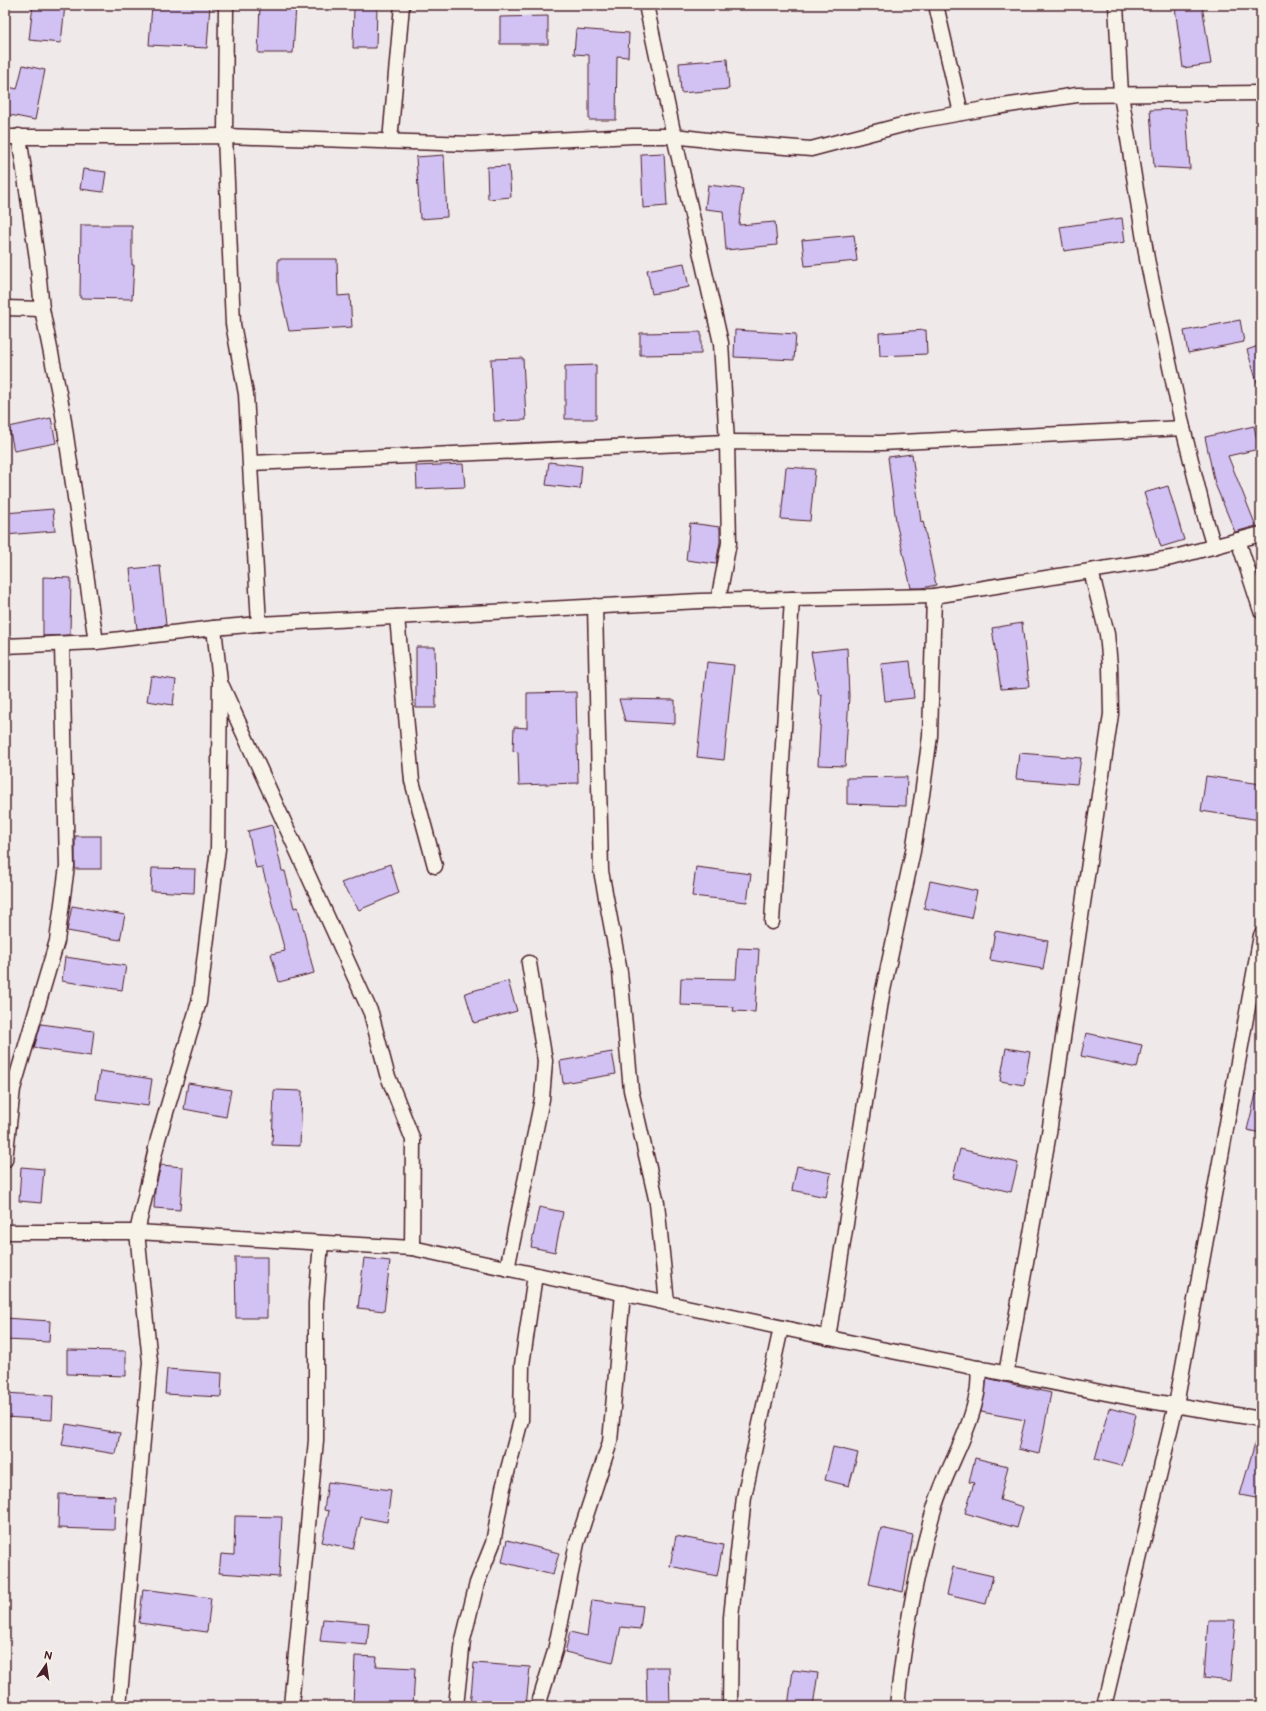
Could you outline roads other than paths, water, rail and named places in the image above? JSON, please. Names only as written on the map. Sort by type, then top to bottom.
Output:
[{"type":"street","points":[[226,5],[225,136],[233,324],[246,394],[259,624]]},
{"type":"street","points":[[390,141],[402,5]]},
{"type":"street","points":[[646,5],[721,343],[727,442],[729,543],[718,600]]},
{"type":"street","points":[[936,5],[961,113]]},
{"type":"street","points":[[1116,5],[1121,94],[1147,259],[1183,428],[1214,547]]},
{"type":"street","points":[[5,136],[225,136],[472,144],[633,136],[674,136],[733,143],[811,149],[917,122],[961,113],[1078,95],[1261,93]]},
{"type":"street","points":[[19,136],[37,259],[42,309],[62,408],[96,642]]},
{"type":"street","points":[[5,308],[42,309]]},
{"type":"street","points":[[251,463],[727,442],[881,443],[1183,428]]},
{"type":"street","points":[[5,646],[62,645],[259,624],[718,600],[934,596],[1171,558],[1261,534]]},
{"type":"street","points":[[1238,540],[1261,611]]},
{"type":"street","points":[[1006,1374],[1049,1133],[1111,714],[1110,666],[1107,634],[1090,571]]},
{"type":"street","points":[[828,1338],[882,995],[913,851],[922,795],[930,736],[934,596]]},
{"type":"street","points":[[772,922],[792,599]]},
{"type":"street","points":[[595,606],[601,871],[620,972],[631,1090],[657,1203],[667,1303]]},
{"type":"street","points":[[397,617],[412,781],[435,866]]},
{"type":"street","points":[[119,1706],[150,1362],[137,1232],[158,1139],[199,1002],[218,849],[220,682],[214,628]]},
{"type":"street","points":[[5,1160],[13,1089],[56,941],[67,866],[62,645]]},
{"type":"street","points":[[220,682],[371,1013],[387,1074],[413,1140],[412,1248]]},
{"type":"street","points":[[1104,1706],[1176,1405],[1261,935]]},
{"type":"street","points":[[507,1269],[542,1099],[545,1061],[529,963]]},
{"type":"street","points":[[5,1232],[137,1232],[412,1248],[828,1338],[1006,1374],[1261,1419]]},
{"type":"street","points":[[291,1706],[316,1440],[316,1303],[321,1243]]},
{"type":"street","points":[[456,1706],[463,1640],[477,1582],[493,1542],[503,1488],[521,1420],[522,1365],[535,1274]]},
{"type":"street","points":[[538,1706],[554,1651],[577,1542],[610,1442],[623,1293]]},
{"type":"street","points":[[730,1706],[731,1617],[744,1497],[781,1328]]},
{"type":"street","points":[[897,1706],[903,1650],[913,1589],[934,1507],[968,1427],[977,1397],[979,1368]]}]
